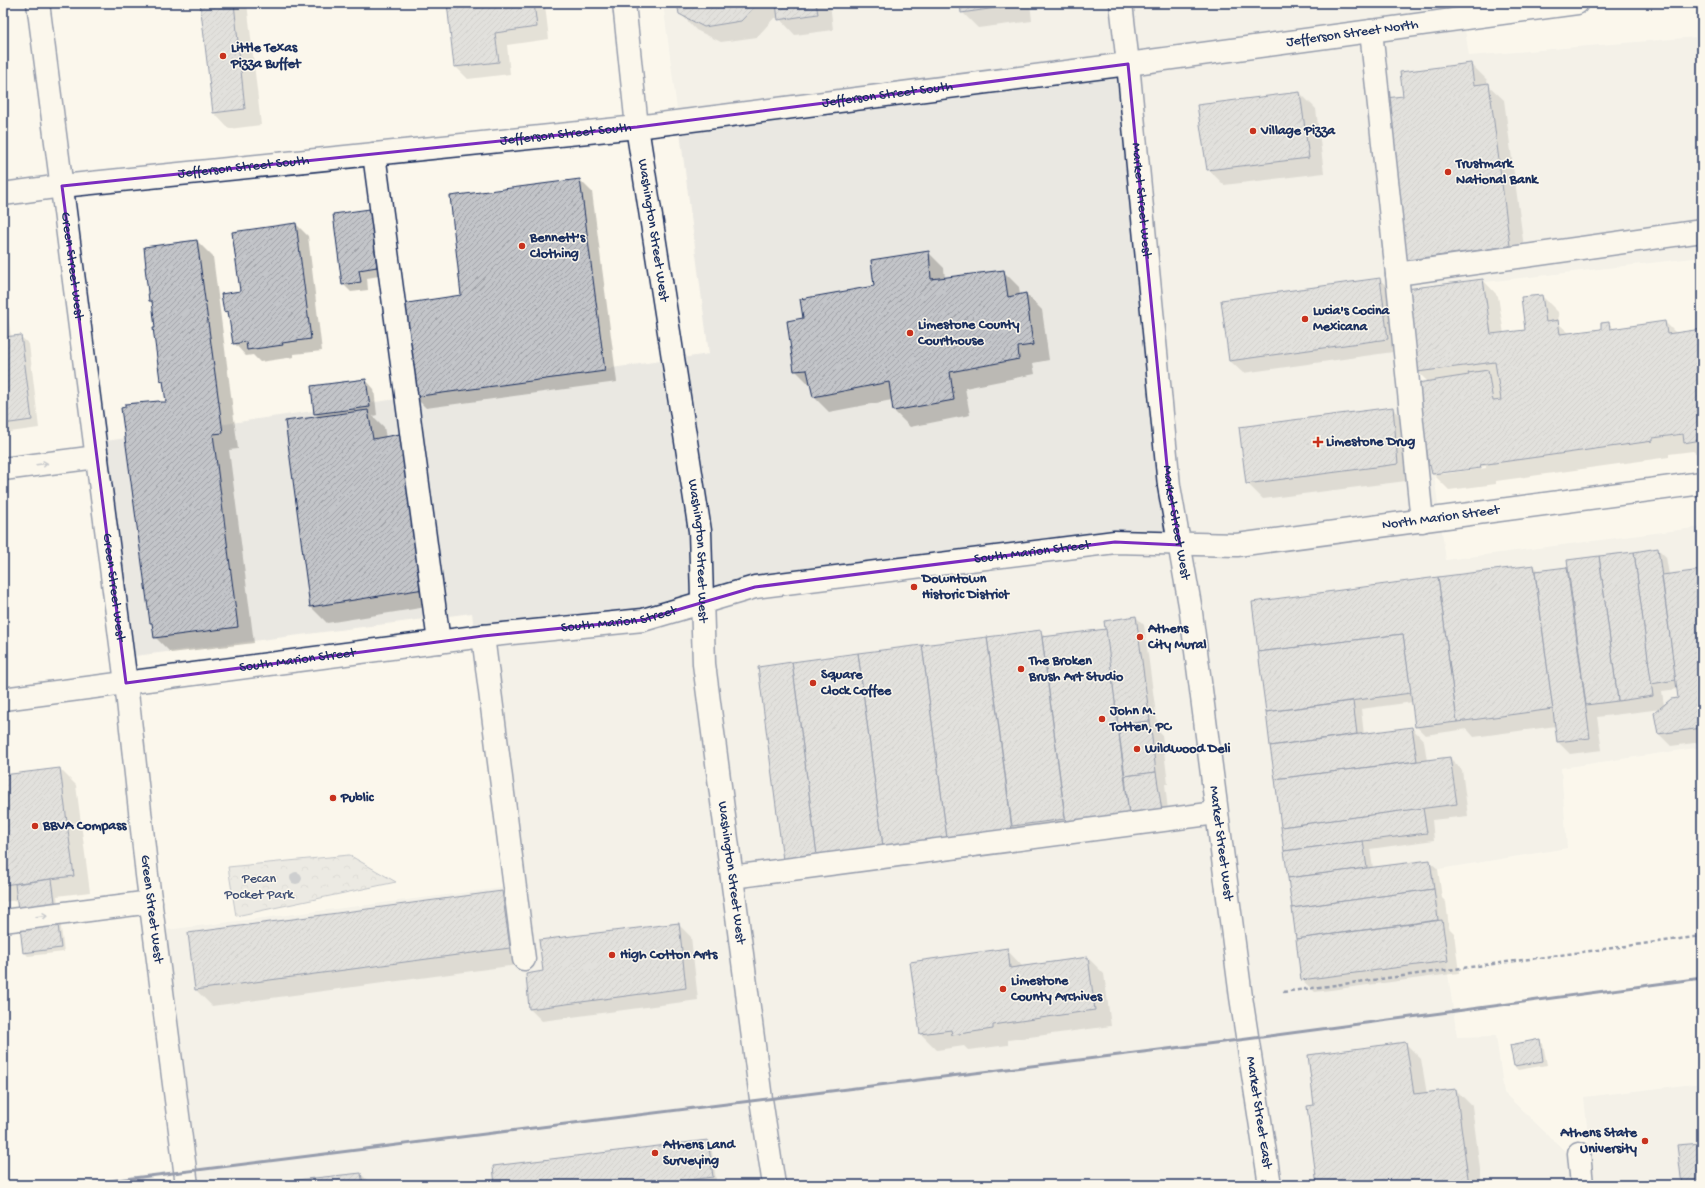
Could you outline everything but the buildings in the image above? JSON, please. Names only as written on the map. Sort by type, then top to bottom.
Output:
[{"type":"street","name":"Green Street West","points":[[38,3],[126,683],[151,902],[186,1178]]},
{"type":"street","name":"Washington Street West","points":[[624,3],[637,127],[700,531],[704,664],[761,1099],[774,1185]]},
{"type":"street","name":"Market Street West","points":[[1121,3],[1169,486],[1190,606],[1246,1040]]},
{"type":"street","name":"Jefferson Street North","points":[[1128,64],[1577,3]]},
{"type":"street","points":[[1371,31],[1422,521]]},
{"type":"street","name":"Jefferson Street South","points":[[3,194],[62,186],[637,127],[1128,64]]},
{"type":"street","points":[[374,154],[439,642]]},
{"type":"street","points":[[1397,274],[1702,231]]},
{"type":"street","points":[[3,469],[97,458]]},
{"type":"street","name":"North Marion Street","points":[[1180,545],[1237,546],[1702,483]]},
{"type":"street","name":"South Marion Street","points":[[3,699],[483,636],[643,620],[755,587],[1115,542],[1180,545]]},
{"type":"street","points":[[483,636],[524,959]]},
{"type":"street","points":[[732,877],[1216,813]]},
{"type":"street","points":[[3,921],[151,902]]},
{"type":"street","name":"Market Street East","points":[[1246,1040],[1270,1185]]},
{"type":"street","points":[[1579,1153],[1582,1185]]},
{"type":"path","points":[[1283,992],[1702,936]]},
{"type":"highlighted area","points":[[1128,64],[1169,486],[1180,545],[1115,542],[755,587],[643,620],[483,636],[126,683],[62,186],[637,127]]},
{"type":"shaded area","name":"Downtown Historic District","points":[[663,3],[1461,3],[1469,56],[1697,37],[1702,79],[1702,257],[1408,291],[1446,560],[1702,527],[1702,747],[1561,768],[1567,848],[1433,870],[1457,1037],[1496,1036],[1504,1093],[1569,1155],[1572,1185],[200,1185],[166,930],[510,887],[482,694],[472,613],[135,656],[106,441],[709,354]]},
{"type":"shaded area","name":"Athens State University","points":[[1702,1083],[1702,1185],[1593,1185],[1584,1097]]},
{"type":"green space","name":"Pecan Pocket Park","points":[[349,855],[396,882],[236,916],[228,867]]},
{"type":"railway","points":[[77,1185],[1247,1039],[1702,978]]},
{"type":"place","name":"Little Texas Pizza Buffet","points":[[223,56]]},
{"type":"place","name":"Village Pizza","points":[[1253,131]]},
{"type":"place","name":"Trustmark National Bank","points":[[1448,172]]},
{"type":"place","name":"Bennett's Clothing","points":[[522,246]]},
{"type":"place","name":"Lucia's Cocina Mexicana","points":[[1305,319]]},
{"type":"place","name":"Limestone County Courthouse","points":[[910,333]]},
{"type":"place","name":"Limestone Drug","points":[[1318,442]]},
{"type":"place","name":"Downtown Historic District","points":[[914,587]]},
{"type":"place","name":"Athens City Mural","points":[[1140,637]]},
{"type":"place","name":"The Broken Brush Art Studio","points":[[1021,669]]},
{"type":"place","name":"Square Clock Coffee","points":[[813,683]]},
{"type":"place","name":"John M. Totten, PC","points":[[1102,719]]},
{"type":"place","name":"Wildwood Deli","points":[[1137,749]]},
{"type":"place","name":"Public","points":[[333,798]]},
{"type":"place","name":"BBVA Compass","points":[[35,826]]},
{"type":"place","name":"High Cotton Arts","points":[[612,955]]},
{"type":"place","name":"Limestone County Archives","points":[[1003,989]]},
{"type":"place","name":"Athens State University","points":[[1645,1141]]},
{"type":"place","name":"Athens Land Surveying","points":[[655,1153]]}]
